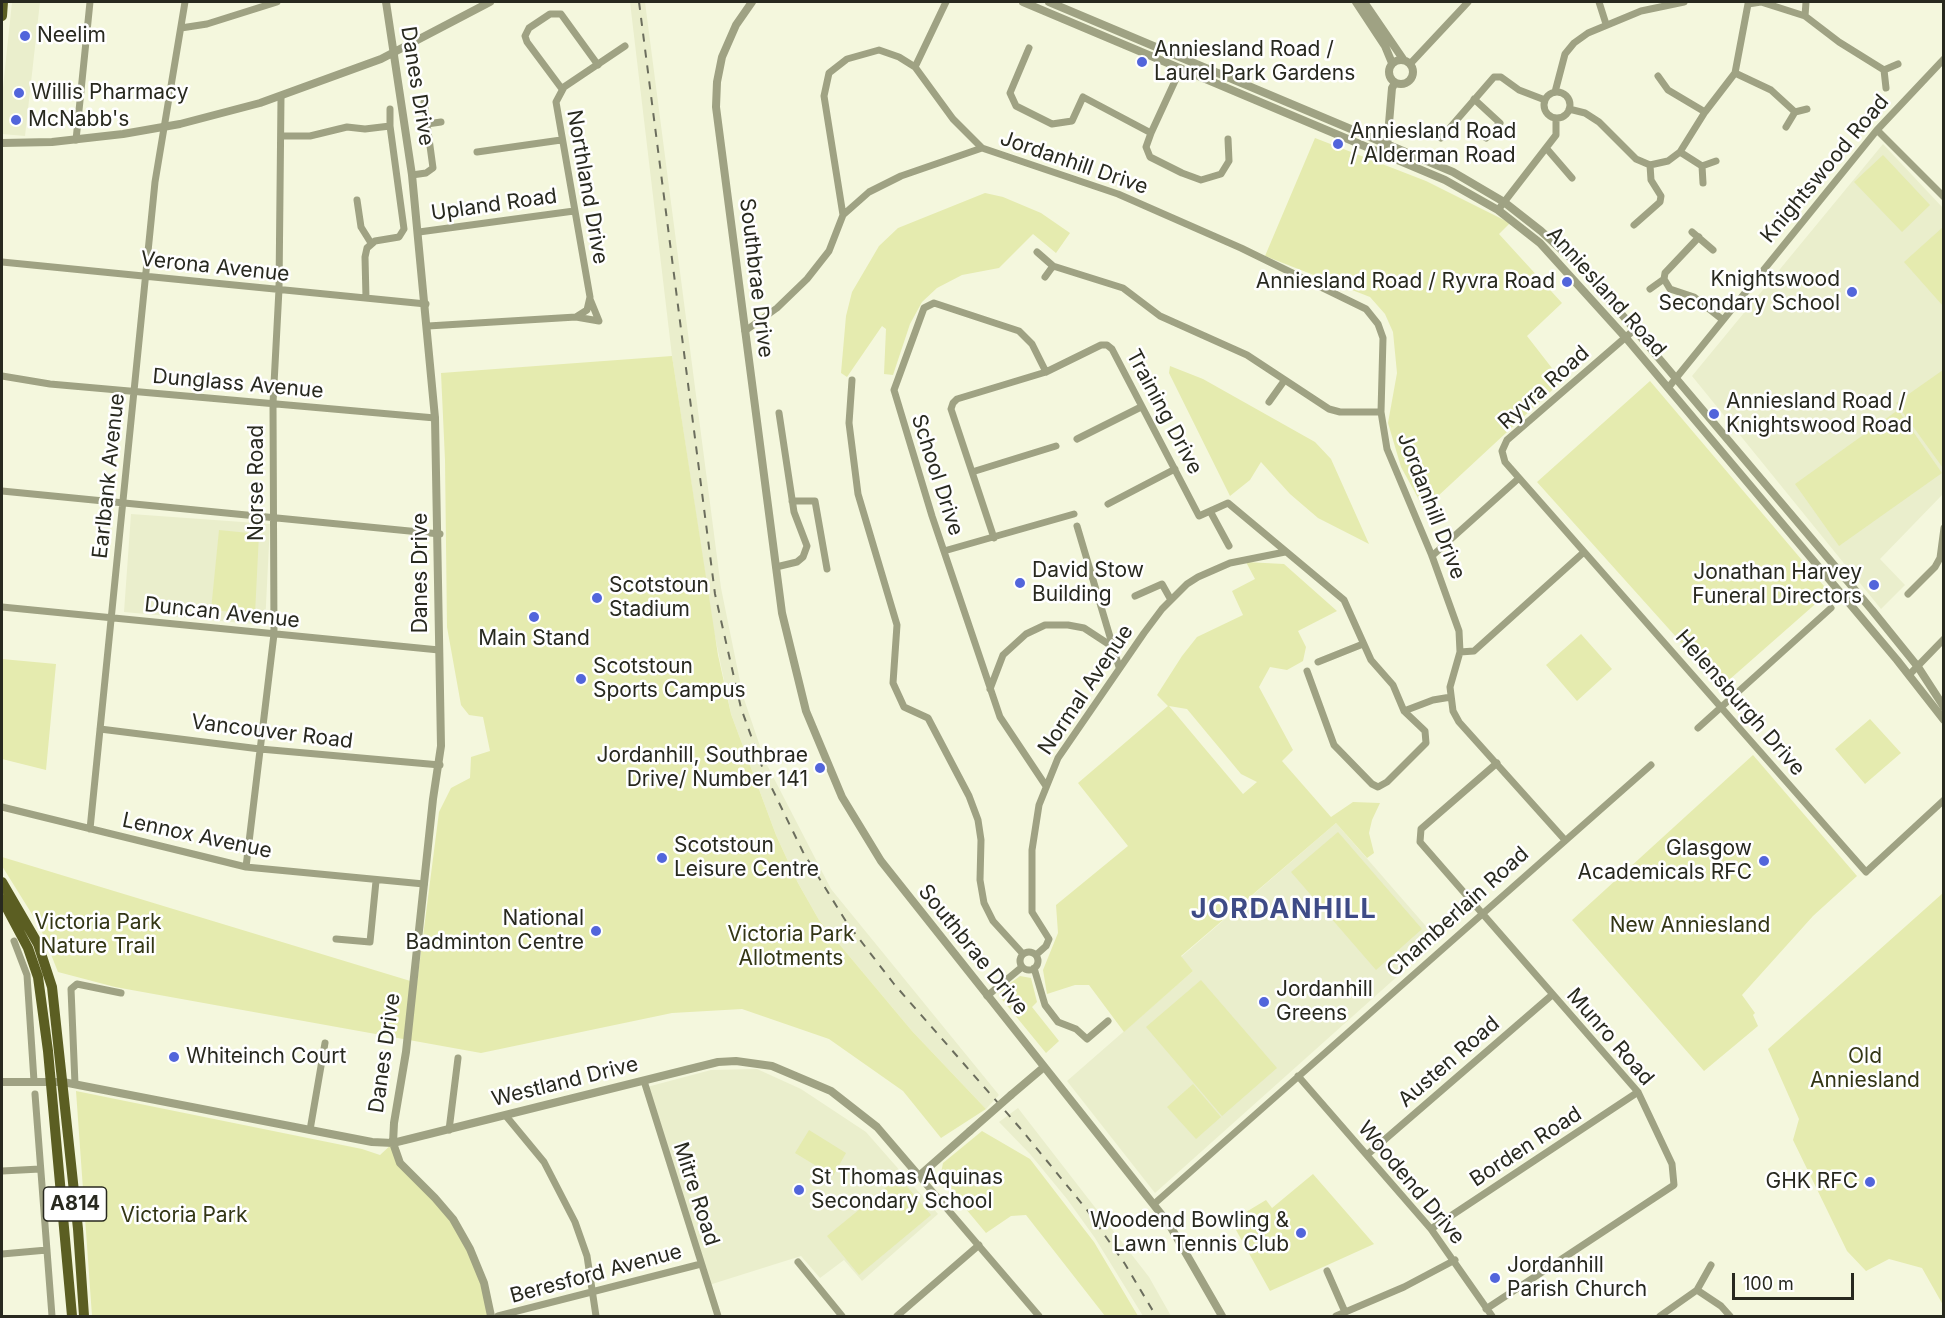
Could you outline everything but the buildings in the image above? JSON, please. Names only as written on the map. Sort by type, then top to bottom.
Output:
[{"type":"main road","points":[[2,16],[3,2]]},
{"type":"main road","name":"A814","points":[[2,882],[30,928],[50,975],[63,1082],[84,1317]]},
{"type":"main road","name":"A814","points":[[2,899],[28,948],[38,977],[51,1082],[72,1317]]},
{"type":"street","points":[[76,140],[90,2]]},
{"type":"street","name":"Earlbank Avenue","points":[[90,830],[145,276],[163,127],[185,2]]},
{"type":"street","points":[[181,28],[196,27],[277,2]]},
{"type":"street","name":"Danes Drive","points":[[386,2],[419,232],[435,418],[440,534],[440,765],[433,799],[406,1052],[393,1122],[393,1143]]},
{"type":"street","points":[[2,143],[76,140],[163,127],[281,97],[394,52],[490,2]]},
{"type":"street","name":"Southbrae Drive","points":[[752,2],[736,25],[722,57],[717,94],[745,332],[785,632],[801,695],[842,797],[892,876],[1154,1204],[1183,1246],[1222,1317]]},
{"type":"street","points":[[915,67],[946,2]]},
{"type":"street","name":"Anniesland Road","points":[[1023,2],[1445,180],[1498,210],[1540,243],[1626,338],[1909,675],[1944,720]]},
{"type":"street","name":"Anniesland Road","points":[[1049,2],[1453,172],[1503,202],[1576,262],[1918,667],[1944,707]]},
{"type":"street","points":[[1356,2],[1386,46],[1392,63],[1389,74],[1395,82],[1404,84],[1411,79],[1413,71],[1364,2]]},
{"type":"street","points":[[1392,63],[1407,62],[1468,2]]},
{"type":"street","points":[[1599,2],[1606,24]]},
{"type":"street","points":[[1545,100],[1555,92],[1565,54],[1581,38],[1606,24],[1641,10],[1683,2]]},
{"type":"street","points":[[1569,109],[1585,113],[1599,122],[1636,159],[1650,165],[1668,161],[1680,152],[1705,112],[1735,73],[1746,3],[1761,2],[1805,16],[1839,42],[1884,70]]},
{"type":"street","points":[[1805,16],[1806,2]]},
{"type":"street","points":[[561,89],[527,42],[525,33],[550,14],[561,14],[598,65]]},
{"type":"street","points":[[1113,39],[1116,29]]},
{"type":"street","name":"Northland Drive","points":[[428,326],[576,317],[600,321],[590,297],[555,105],[561,89],[625,46]]},
{"type":"street","points":[[1029,48],[1010,93],[1016,106],[1052,124],[1071,121],[1083,96],[1151,133]]},
{"type":"street","points":[[745,332],[777,308],[807,279],[829,251],[843,215],[877,188],[982,148],[953,119],[915,67],[899,57],[879,50],[847,59],[829,73],[824,96],[843,215]]},
{"type":"street","points":[[1884,70],[1898,64]]},
{"type":"street","name":"Knightswood Road","points":[[1668,388],[1877,130],[1942,64]]},
{"type":"street","points":[[1181,68],[1146,147],[1150,157],[1202,180],[1221,174],[1229,161],[1228,139]]},
{"type":"street","points":[[1884,70],[1886,88]]},
{"type":"street","points":[[1735,73],[1771,90],[1795,112]]},
{"type":"street","points":[[1658,76],[1668,90],[1705,112]]},
{"type":"street","points":[[1441,138],[1494,77],[1501,77],[1519,90],[1545,100]]},
{"type":"street","points":[[1384,154],[1388,144],[1392,88],[1395,82]]},
{"type":"street","points":[[1545,100],[1545,112],[1556,118],[1565,116],[1569,109],[1567,97],[1555,92]]},
{"type":"street","name":"Norse Road","points":[[246,867],[274,634],[273,403],[279,289],[281,97]]},
{"type":"street","points":[[1474,99],[1500,123],[1486,138]]},
{"type":"street","points":[[412,175],[426,173],[433,168],[424,102]]},
{"type":"street","points":[[366,298],[365,254],[371,243],[399,237],[404,229],[390,126],[390,109]]},
{"type":"street","points":[[1786,127],[1795,112],[1807,109]]},
{"type":"street","points":[[1498,210],[1556,135],[1556,118]]},
{"type":"street","points":[[427,124],[441,122]]},
{"type":"street","points":[[281,136],[310,136],[347,127],[364,129],[390,126]]},
{"type":"street","points":[[1877,130],[1944,197]]},
{"type":"street","points":[[477,152],[561,140]]},
{"type":"street","name":"Jordanhill Drive","points":[[982,148],[1118,194],[1241,248],[1366,309],[1378,324],[1383,338],[1381,412],[1387,448],[1432,556],[1459,631],[1460,652],[1450,687],[1450,698]]},
{"type":"street","points":[[1547,149],[1572,178]]},
{"type":"street","points":[[1680,152],[1702,166]]},
{"type":"street","points":[[1702,166],[1716,161]]},
{"type":"street","points":[[1634,225],[1660,202],[1661,196],[1650,180],[1650,165]]},
{"type":"street","points":[[1702,166],[1703,183]]},
{"type":"street","points":[[357,200],[361,227],[371,243]]},
{"type":"street","name":"Upland Road","points":[[419,232],[574,211]]},
{"type":"street","points":[[1713,250],[1695,235],[1665,273],[1664,279],[1670,289],[1694,297],[1723,320]]},
{"type":"street","points":[[1037,252],[1053,266],[1123,288],[1160,316],[1247,355],[1329,409],[1340,412],[1381,412]]},
{"type":"street","name":"Verona Avenue","points":[[2,262],[426,304]]},
{"type":"street","points":[[1045,277],[1053,266]]},
{"type":"street","points":[[1650,289],[1664,279]]},
{"type":"street","name":"Northland Drive","points":[[576,317],[587,310],[590,297]]},
{"type":"street","name":"School Drive","points":[[1046,786],[1000,717],[944,552],[894,390],[924,308],[939,303],[1019,332],[1032,344],[1047,372]]},
{"type":"street","name":"Ryvra Road","points":[[1520,478],[1505,462],[1502,451],[1507,440],[1634,330]]},
{"type":"street","name":"Training Drive","points":[[994,538],[951,409],[953,403],[957,399],[1047,372],[1101,345],[1107,345],[1112,349],[1199,516],[1210,512]]},
{"type":"street","name":"Dunglass Avenue","points":[[2,376],[50,384],[435,418]]},
{"type":"street","points":[[852,380],[849,423],[858,494],[897,625],[893,654],[893,683],[904,707],[928,718],[969,796],[978,820],[981,840],[980,880],[984,903],[993,921],[1023,954]]},
{"type":"street","points":[[1269,402],[1284,381]]},
{"type":"street","points":[[1077,439],[1141,407]]},
{"type":"street","points":[[776,567],[797,562],[807,552],[792,501],[779,413]]},
{"type":"street","points":[[972,472],[1056,446]]},
{"type":"street","points":[[1108,504],[1175,469]]},
{"type":"street","points":[[1432,556],[1520,478]]},
{"type":"street","name":"Helensburgh Drive","points":[[1520,478],[1866,872],[1944,800]]},
{"type":"street","points":[[2,491],[122,505],[440,534]]},
{"type":"street","points":[[792,501],[815,501],[827,569]]},
{"type":"street","points":[[1229,546],[1210,512],[1228,503],[1344,600],[1376,669],[1388,677],[1404,711],[1425,731],[1427,740],[1387,782],[1378,787],[1334,745],[1307,671]]},
{"type":"street","points":[[944,552],[1074,514]]},
{"type":"street","points":[[1077,526],[1119,667]]},
{"type":"street","points":[[1908,594],[1935,567],[1940,558],[1940,543],[1944,528]]},
{"type":"street","name":"Normal Avenue","points":[[1036,955],[1046,946],[1048,939],[1032,912],[1030,900],[1032,850],[1046,786],[1059,758],[1119,667],[1171,600],[1198,577],[1230,563],[1285,552]]},
{"type":"street","points":[[1460,652],[1474,651],[1584,552]]},
{"type":"street","points":[[1136,596],[1162,584],[1171,600]]},
{"type":"street","name":"Duncan Avenue","points":[[2,607],[439,650]]},
{"type":"street","points":[[1698,728],[1831,608]]},
{"type":"street","points":[[990,689],[1003,655],[1026,634],[1045,625],[1084,628],[1113,647]]},
{"type":"street","points":[[1909,675],[1944,639]]},
{"type":"street","points":[[1318,662],[1363,644]]},
{"type":"street","points":[[1404,711],[1433,700],[1450,698],[1459,722],[1564,839]]},
{"type":"street","name":"Vancouver Road","points":[[100,729],[260,749],[440,765]]},
{"type":"street","name":"Munro Road","points":[[1486,1309],[1674,1185],[1672,1164],[1638,1092],[1420,842],[1421,829],[1497,763]]},
{"type":"street","name":"Chamberlain Road","points":[[1154,1204],[1564,839],[1651,765]]},
{"type":"street","name":"Lennox Avenue","points":[[2,807],[246,867],[424,884]]},
{"type":"street","points":[[336,939],[370,942],[376,881]]},
{"type":"street","points":[[14,941],[13,950],[27,975],[31,1008],[34,1081]]},
{"type":"street","points":[[1029,952],[1036,955],[1038,964],[1027,970],[1022,967],[1020,959],[1023,954],[1029,952]]},
{"type":"street","points":[[987,996],[1022,967]]},
{"type":"street","points":[[1034,968],[1045,1005],[1058,1022],[1076,1029],[1087,1039],[1108,1021]]},
{"type":"street","points":[[75,1084],[71,989],[76,984],[121,993]]},
{"type":"street","name":"Austen Road","points":[[1368,1154],[1552,995]]},
{"type":"street","points":[[310,1130],[325,1043]]},
{"type":"street","points":[[449,1130],[458,1058]]},
{"type":"street","name":"Westland Drive","points":[[2,1082],[63,1082],[310,1130],[393,1143],[718,1062],[736,1061],[772,1066],[831,1091],[858,1109],[877,1127],[1039,1317]]},
{"type":"street","points":[[919,1176],[1044,1067]]},
{"type":"street","name":"Woodend Drive","points":[[1298,1076],[1431,1229],[1455,1260],[1492,1317]]},
{"type":"street","name":"Mitre Road","points":[[644,1081],[718,1317]]},
{"type":"street","name":"Borden Road","points":[[1431,1229],[1638,1092]]},
{"type":"street","points":[[35,1094],[52,1317]]},
{"type":"street","points":[[506,1116],[539,1155],[561,1191],[587,1256],[594,1291],[596,1317]]},
{"type":"street","points":[[393,1143],[400,1163],[453,1219],[470,1249],[484,1283],[491,1317]]},
{"type":"street","points":[[2,1171],[40,1169]]},
{"type":"street","points":[[897,1317],[979,1245]]},
{"type":"street","points":[[2,1254],[46,1250]]},
{"type":"street","points":[[1336,1317],[1404,1287],[1455,1260]]},
{"type":"street","points":[[798,1262],[842,1317]]},
{"type":"street","name":"Beresford Avenue","points":[[498,1317],[701,1264]]},
{"type":"street","points":[[1660,1317],[1698,1290],[1711,1265]]},
{"type":"street","points":[[1327,1271],[1345,1312]]},
{"type":"street","points":[[1698,1290],[1721,1306],[1730,1317]]},
{"type":"shaded area","points":[[12,2],[40,2],[25,136],[2,134],[2,97]]},
{"type":"shaded area","points":[[630,2],[645,2],[721,588],[743,696],[765,761],[831,889],[999,1095],[986,1109],[912,1031],[819,920],[798,883],[776,835],[731,714],[713,627],[672,356]]},
{"type":"shaded area","name":"Knightswood Secondary School","points":[[1883,144],[1943,208],[1943,494],[1880,559],[1905,585],[1881,609],[1692,376]]},
{"type":"shaded area","points":[[131,514],[270,524],[265,625],[124,612]]},
{"type":"shaded area","name":"Jordanhill Greens","points":[[1336,823],[1438,940],[1155,1193],[1067,1081],[1193,971],[1181,957]]},
{"type":"shaded area","name":"St Thomas Aquinas Secondary School","points":[[757,1069],[801,1089],[866,1132],[938,1214],[862,1281],[844,1260],[820,1278],[801,1256],[709,1285],[647,1087],[711,1070]]},
{"type":"shaded area","points":[[1018,1108],[1149,1277],[1171,1316],[1143,1316],[1095,1238],[1067,1199],[1030,1154],[999,1122]]},
{"type":"green space","points":[[1315,138],[1426,181],[1510,223],[1499,234],[1562,303],[1527,336],[1562,381],[1424,509],[1401,467],[1388,423],[1397,373],[1393,332],[1385,314],[1370,297],[1265,256]]},
{"type":"green space","points":[[1883,155],[1930,205],[1902,232],[1854,182]]},
{"type":"green space","points":[[985,193],[1003,197],[1041,213],[1070,233],[1056,253],[1033,234],[999,268],[962,275],[937,288],[922,302],[910,324],[893,375],[884,374],[886,329],[882,326],[847,377],[841,373],[846,316],[852,292],[879,246],[898,228]]},
{"type":"green space","points":[[1943,227],[1943,306],[1904,262]]},
{"type":"green space","name":"Scotstoun Sports Campus","points":[[672,356],[718,655],[731,714],[776,835],[798,883],[819,920],[912,1031],[986,1109],[941,1138],[903,1091],[829,1039],[742,1009],[672,1013],[481,1053],[115,987],[58,972],[40,927],[2,866],[2,857],[417,983],[439,812],[451,788],[470,778],[471,757],[490,751],[483,717],[469,715],[461,705],[447,627],[445,460],[441,373]]},
{"type":"green space","points":[[1170,366],[1203,379],[1315,442],[1331,459],[1369,544],[1318,518],[1290,494],[1261,462],[1250,480],[1230,496],[1169,373]]},
{"type":"green space","points":[[1943,370],[1943,468],[1896,403]]},
{"type":"green space","points":[[1650,381],[1829,592],[1721,687],[1537,482]]},
{"type":"green space","points":[[1898,410],[1942,473],[1839,546],[1795,484]]},
{"type":"green space","points":[[219,530],[259,534],[255,614],[211,610]]},
{"type":"green space","points":[[1246,562],[1284,564],[1337,611],[1298,631],[1306,647],[1303,661],[1287,670],[1270,667],[1259,687],[1293,750],[1282,761],[1331,817],[1353,802],[1380,803],[1369,833],[1374,853],[1367,858],[1336,823],[1181,956],[1193,971],[1124,1032],[1089,985],[1075,985],[1047,994],[1043,970],[1058,933],[1056,905],[1128,846],[1078,783],[1168,706],[1157,695],[1182,656],[1197,637],[1243,615],[1232,591],[1255,579]],"holes":[[[1169,706],[1187,709],[1241,774],[1257,782],[1243,794]]]},
{"type":"green space","points":[[1581,634],[1612,669],[1577,701],[1546,665]]},
{"type":"green space","points":[[2,659],[56,664],[46,770],[2,759]]},
{"type":"green space","points":[[1870,719],[1901,753],[1865,784],[1835,749]]},
{"type":"green space","name":"New Anniesland","points":[[1753,755],[1857,876],[1813,916],[1742,995],[1755,1013],[1753,1015],[1758,1026],[1704,1071],[1572,920]]},
{"type":"green space","points":[[1338,832],[1422,929],[1376,970],[1291,872]]},
{"type":"green space","name":"Old Anniesland","points":[[1943,893],[1943,1305],[1922,1268],[1889,1259],[1866,1271],[1847,1251],[1793,1140],[1799,1119],[1768,1049]]},
{"type":"green space","points":[[1020,976],[1031,978],[1037,1002],[1032,1007],[1059,1041],[1046,1053],[1000,997],[1000,991]]},
{"type":"green space","points":[[1201,980],[1277,1068],[1222,1116],[1146,1027]]},
{"type":"green space","points":[[1193,1084],[1221,1117],[1196,1139],[1167,1107]]},
{"type":"green space","name":"Victoria Park","points":[[76,1091],[362,1149],[380,1155],[393,1143],[400,1163],[435,1198],[470,1249],[491,1316],[92,1316]]},
{"type":"green space","points":[[809,1130],[846,1153],[833,1176],[795,1153]]},
{"type":"green space","points":[[982,1131],[1030,1159],[1094,1242],[1138,1316],[1105,1316],[1026,1215],[1011,1216],[986,1233],[940,1178],[943,1163]]},
{"type":"green space","name":"Woodend Bowling & Lawn Tennis Club","points":[[1313,1174],[1374,1244],[1270,1291],[1231,1221],[1266,1200],[1272,1208]]},
{"type":"green space","points":[[899,1177],[931,1215],[859,1275],[827,1236]]},
{"type":"railway","points":[[639,2],[715,594],[741,708],[764,772],[803,852],[847,923],[894,984],[1020,1128],[1087,1210],[1125,1264],[1156,1316]]},
{"type":"place","name":"Neelim","points":[[25,36]]},
{"type":"place","name":"Anniesland Road / Laurel Park Gardens","points":[[1142,62]]},
{"type":"place","name":"Willis Pharmacy","points":[[19,93]]},
{"type":"place","name":"McNabb's","points":[[16,120]]},
{"type":"place","name":"Anniesland Road / Alderman Road","points":[[1338,144]]},
{"type":"place","name":"Anniesland Road / Ryvra Road","points":[[1567,282]]},
{"type":"place","name":"Knightswood Secondary School","points":[[1852,292]]},
{"type":"place","name":"Anniesland Road / Knightswood Road","points":[[1714,414]]},
{"type":"place","name":"David Stow Building","points":[[1020,583]]},
{"type":"place","name":"Jonathan Harvey Funeral Directors","points":[[1874,585]]},
{"type":"place","name":"Scotstoun Stadium","points":[[597,598]]},
{"type":"place","name":"Main Stand","points":[[534,617]]},
{"type":"place","name":"Scotstoun Sports Campus","points":[[581,679]]},
{"type":"place","name":"Jordanhill, Southbrae Drive/ Number 141","points":[[820,768]]},
{"type":"place","name":"Scotstoun Leisure Centre","points":[[662,858]]},
{"type":"place","name":"Glasgow Academicals RFC","points":[[1764,861]]},
{"type":"place","name":"National Badminton Centre","points":[[596,931]]},
{"type":"place","name":"Jordanhill Greens","points":[[1264,1002]]},
{"type":"place","name":"Whiteinch Court","points":[[174,1057]]},
{"type":"place","name":"GHK RFC","points":[[1870,1182]]},
{"type":"place","name":"St Thomas Aquinas Secondary School","points":[[799,1190]]},
{"type":"place","name":"Woodend Bowling & Lawn Tennis Club","points":[[1301,1233]]},
{"type":"place","name":"Jordanhill Parish Church","points":[[1495,1278]]},
{"type":"district","name":"JORDANHILL","points":[[1284,910]]},
{"type":"park label","name":"Victoria Park Nature Trail","points":[[98,935]]},
{"type":"park label","name":"Victoria Park Allotments","points":[[791,947]]}]
